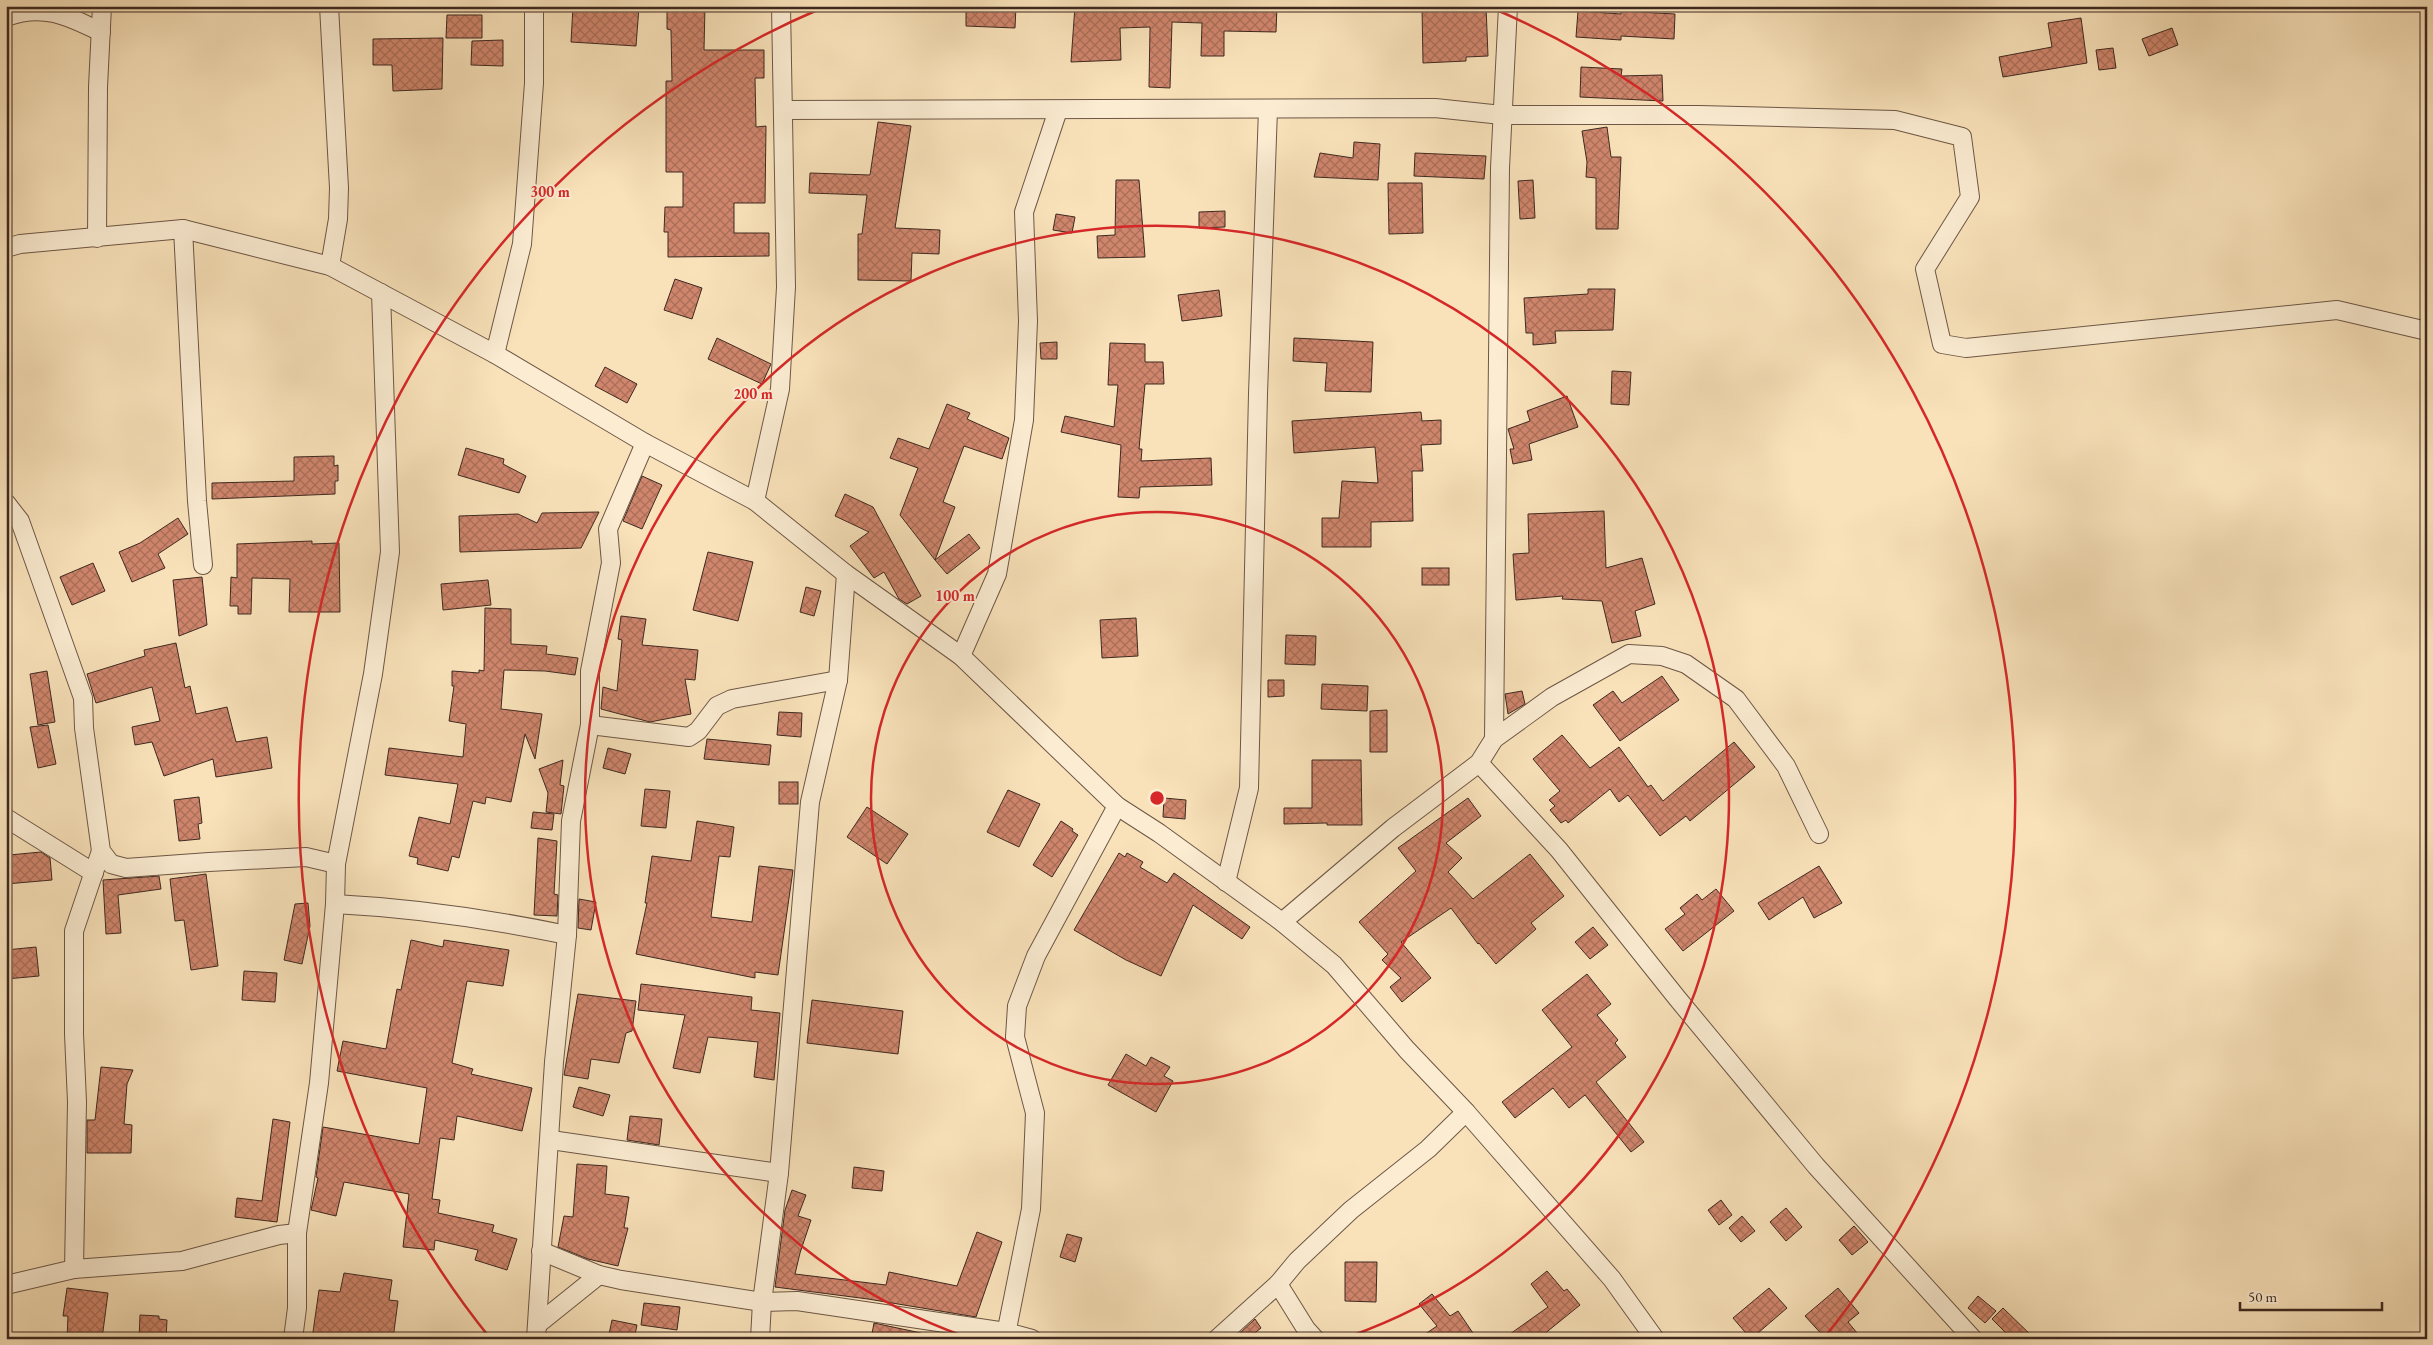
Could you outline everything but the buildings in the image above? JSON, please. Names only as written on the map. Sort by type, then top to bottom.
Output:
[{"type":"street","points":[[97,238],[98,87],[102,6]]},
{"type":"street","points":[[329,6],[338,188],[338,218],[330,266]]},
{"type":"street","points":[[495,354],[522,244],[534,83],[534,6]]},
{"type":"street","points":[[755,501],[780,389],[786,287],[781,6]]},
{"type":"street","points":[[1494,740],[1502,115],[1508,6]]},
{"type":"street","points":[[6,17],[18,12],[38,10],[62,14],[101,32]]},
{"type":"street","points":[[784,110],[1435,108],[1502,115],[1699,115],[1895,120],[1962,137],[1970,196],[1926,269],[1942,344],[1966,348],[2337,310],[2427,331]]},
{"type":"street","points":[[1226,882],[1249,788],[1258,394],[1268,109]]},
{"type":"street","points":[[961,656],[997,574],[1024,420],[1028,321],[1024,212],[1058,110]]},
{"type":"street","points":[[183,229],[197,501],[203,565]]},
{"type":"street","points":[[6,248],[20,244],[183,229],[330,266],[495,354],[646,443],[755,501],[846,574],[961,656],[1117,806],[1159,833],[1282,922],[1334,965],[1406,1050],[1466,1112],[1612,1279],[1655,1339]]},
{"type":"street","points":[[293,1339],[297,1308],[297,1233],[319,1083],[335,904],[336,864],[373,674],[390,552],[381,294]]},
{"type":"street","points":[[537,1331],[541,1251],[551,1140],[554,1062],[566,935],[571,821],[590,725],[590,671],[611,563],[608,529],[646,443]]},
{"type":"street","points":[[6,503],[20,521],[83,698],[84,728],[100,851],[74,931],[73,975],[77,1102],[74,1269]]},
{"type":"street","points":[[760,1339],[762,1302],[779,1172],[810,802],[838,680],[846,574]]},
{"type":"street","points":[[1282,922],[1393,828],[1480,763],[1494,740],[1552,697],[1629,654],[1662,656],[1686,664],[1736,699],[1786,766],[1819,834]]},
{"type":"street","points":[[590,725],[689,737],[698,731],[718,706],[732,699],[838,680]]},
{"type":"street","points":[[1480,763],[1559,850],[1677,998],[1816,1166],[1973,1339]]},
{"type":"street","points":[[1005,1335],[1031,1209],[1035,1113],[1015,1037],[1017,1006],[1036,956],[1117,806]]},
{"type":"street","points":[[6,818],[94,873]]},
{"type":"street","points":[[100,851],[111,864],[126,868],[306,857],[336,864]]},
{"type":"street","points":[[335,904],[392,907],[501,921],[566,935]]},
{"type":"street","points":[[1217,1339],[1278,1284],[1297,1261],[1350,1210],[1428,1149],[1466,1112]]},
{"type":"street","points":[[551,1140],[779,1172]]},
{"type":"street","points":[[6,1285],[74,1269],[182,1261],[279,1235],[297,1233]]},
{"type":"street","points":[[541,1251],[599,1276],[762,1302],[796,1301],[1032,1339]]},
{"type":"street","points":[[537,1331],[599,1276]]},
{"type":"street","points":[[1278,1284],[1314,1339]]}]
